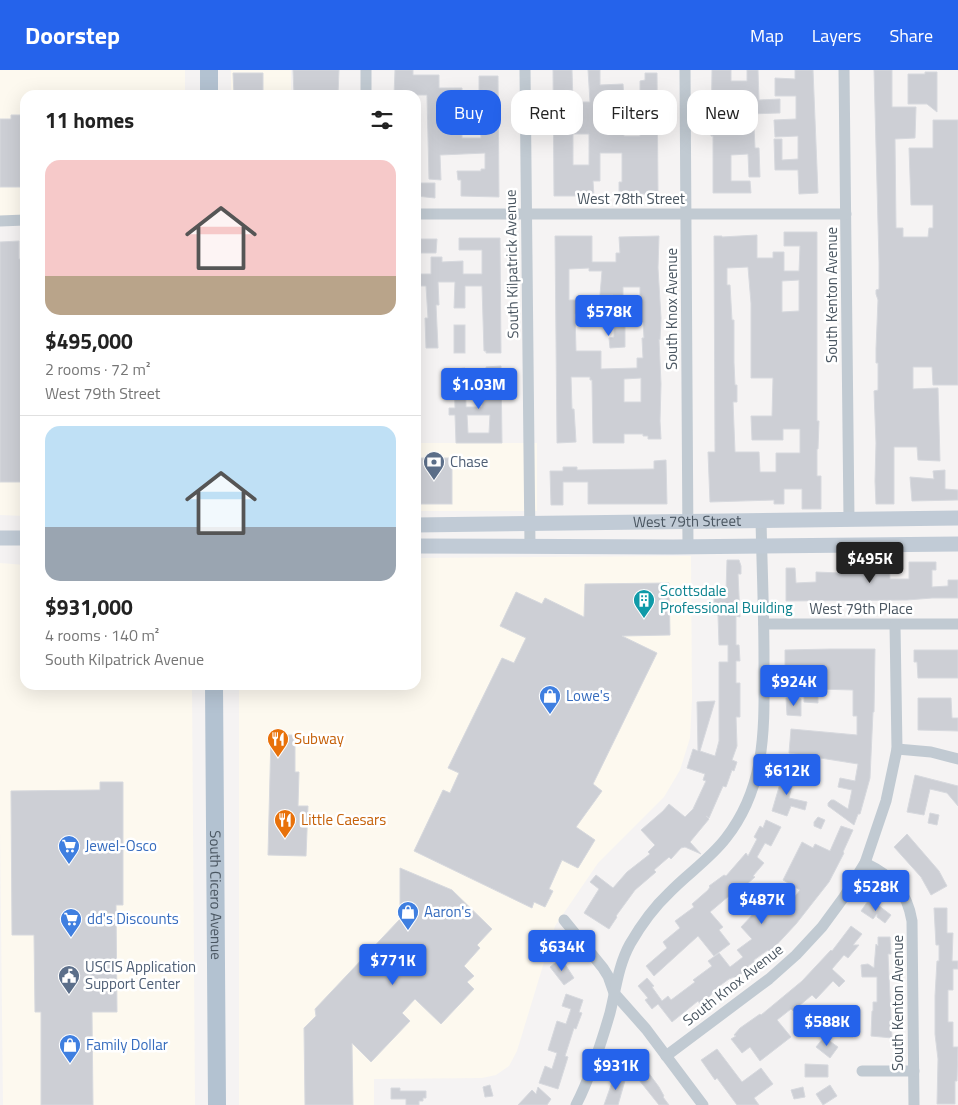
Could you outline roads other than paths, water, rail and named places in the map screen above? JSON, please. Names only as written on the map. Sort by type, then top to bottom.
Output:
[{"type":"main road","points":[[209,70],[209,90]]},
{"type":"main road","name":"West 79th Street","points":[[421,525],[958,518]]},
{"type":"main road","points":[[0,538],[20,538]]},
{"type":"main road","name":"West 79th Street","points":[[421,546],[688,547],[958,544]]},
{"type":"main road","name":"South Cicero Avenue","points":[[214,690],[217,1105]]},
{"type":"street","points":[[366,70],[366,90]]},
{"type":"street","name":"South Kilpatrick Avenue","points":[[525,70],[530,547]]},
{"type":"street","name":"South Knox Avenue","points":[[685,70],[688,547]]},
{"type":"street","name":"South Kenton Avenue","points":[[844,70],[849,519]]},
{"type":"street","name":"West 78th Street","points":[[421,214],[846,214]]},
{"type":"street","points":[[0,220],[20,220]]},
{"type":"street","points":[[576,1105],[586,1083],[610,1012],[623,958],[647,917],[670,891],[716,850],[726,838],[744,808],[753,786],[762,752],[764,733],[764,624],[761,520]]},
{"type":"street","name":"West 79th Place","points":[[764,624],[958,624]]},
{"type":"street","name":"South Knox Avenue","points":[[666,1056],[769,979],[796,955],[822,927],[844,897],[865,863],[886,801],[897,749],[895,625]]},
{"type":"street","points":[[897,749],[931,752],[958,759]]},
{"type":"street","name":"South Kenton Avenue","points":[[865,863],[886,875],[895,883],[904,894],[910,908],[912,921],[914,1105]]},
{"type":"street","points":[[564,920],[603,968],[614,993],[646,1029],[703,1105]]},
{"type":"street","points":[[862,1071],[914,1071]]},
{"type":"place","name":"Chase","points":[[434,481]]},
{"type":"place","name":"Scottsdale Professional Building","points":[[644,619]]},
{"type":"place","name":"Lowe's","points":[[550,715]]},
{"type":"place","name":"Subway","points":[[278,758]]},
{"type":"place","name":"Little Caesars","points":[[285,839]]},
{"type":"place","name":"Jewel-Osco","points":[[69,865]]},
{"type":"place","name":"Aaron's","points":[[408,931]]},
{"type":"place","name":"dd's Discounts","points":[[71,938]]},
{"type":"place","name":"USCIS Application Support Center","points":[[69,995]]},
{"type":"place","name":"Family Dollar","points":[[70,1064]]}]
